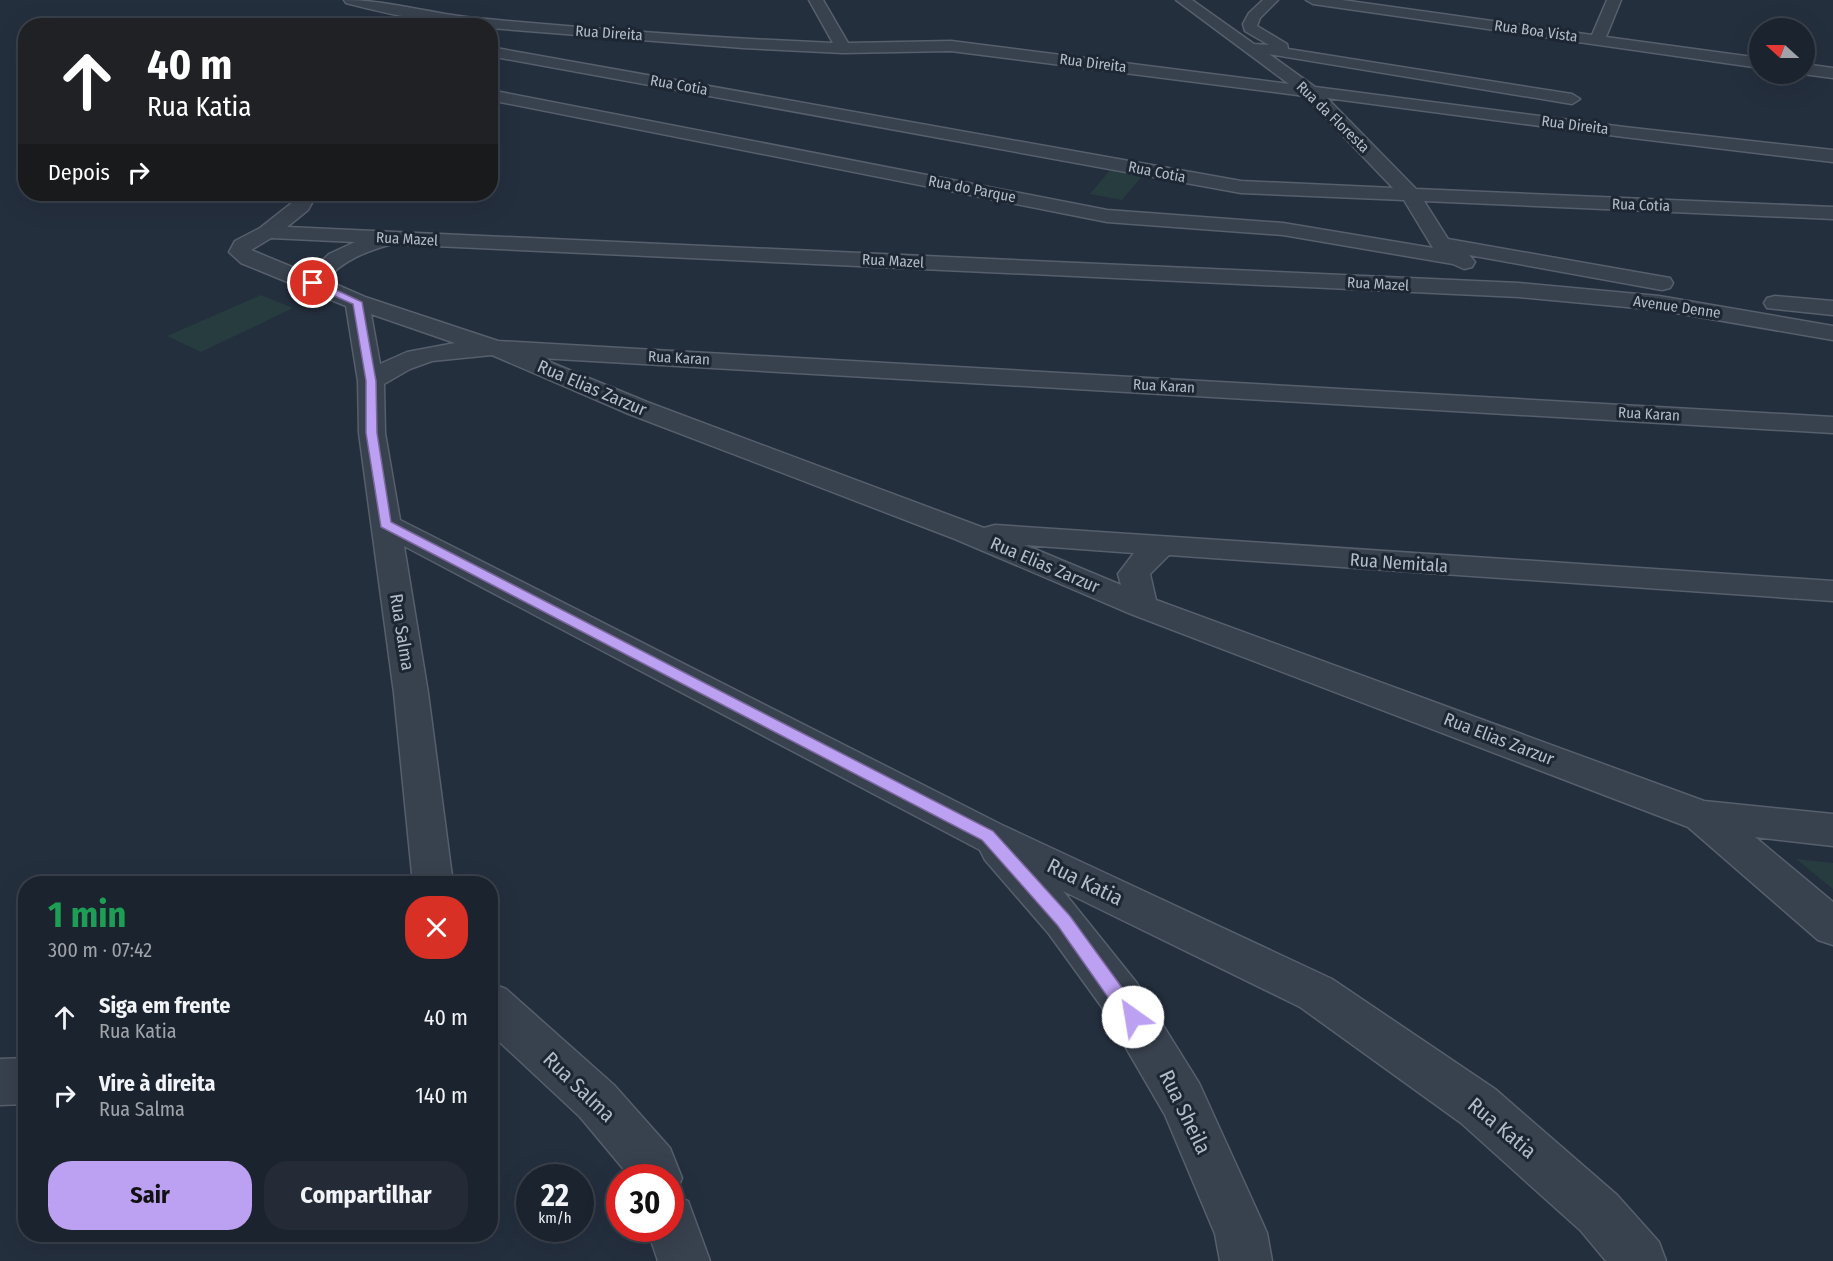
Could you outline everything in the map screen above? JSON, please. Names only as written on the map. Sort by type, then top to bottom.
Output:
[{"type":"street","name":"Rua Direita","points":[[351,0],[437,18]]},
{"type":"street","points":[[816,0],[843,48]]},
{"type":"street","name":"Rua da Floresta","points":[[1183,0],[1310,91],[1409,193],[1449,251]]},
{"type":"street","points":[[1272,0],[1253,17],[1250,28],[1296,54]]},
{"type":"street","name":"Rua Boa Vista","points":[[1313,0],[1749,61]]},
{"type":"street","points":[[1597,40],[1614,0]]},
{"type":"street","name":"Rua Direita","points":[[498,26],[742,44],[843,48],[951,46],[1624,132],[1833,156]]},
{"type":"street","points":[[1250,47],[1572,99]]},
{"type":"street","name":"Rua Cotia","points":[[498,52],[1241,187],[1833,213]]},
{"type":"street","points":[[1815,71],[1833,73]]},
{"type":"street","points":[[551,107],[616,74]]},
{"type":"street","name":"Rua do Parque","points":[[498,97],[1107,216],[1283,229],[1416,253],[1449,251]]},
{"type":"street","points":[[916,144],[935,130]]},
{"type":"street","points":[[876,171],[896,157]]},
{"type":"street","points":[[267,232],[293,213],[303,201]]},
{"type":"street","name":"Rua Mazel","points":[[267,232],[1519,290]]},
{"type":"street","name":"Rua Elias Zarzur","points":[[267,232],[243,245],[240,252],[249,258],[357,302],[495,348],[638,408],[966,532],[1142,606],[1701,816],[1833,927]]},
{"type":"street","points":[[313,283],[320,272],[351,251],[390,238]]},
{"type":"street","points":[[1449,251],[1519,290]]},
{"type":"street","points":[[1449,251],[1833,313]]},
{"type":"street","points":[[1416,253],[1443,288]]},
{"type":"street","name":"Avenue Denne","points":[[1519,290],[1659,303],[1833,333]]},
{"type":"street","name":"Rua Salma","points":[[357,302],[371,381],[372,433],[411,693],[432,876]]},
{"type":"street","points":[[1793,306],[1833,308]]},
{"type":"street","points":[[371,381],[389,368],[410,358],[431,352],[495,348]]},
{"type":"street","name":"Rua Karan","points":[[495,348],[1833,425]]},
{"type":"street","points":[[638,408],[636,392],[640,382],[669,358]]},
{"type":"street","name":"Rua Katia","points":[[385,524],[988,836],[1316,993],[1478,1106],[1599,1213],[1640,1261]]},
{"type":"street","name":"Rua Nemitala","points":[[966,532],[1833,591]]},
{"type":"street","points":[[1142,606],[1134,574],[1140,564],[1161,546]]},
{"type":"street","points":[[1701,816],[1833,830]]},
{"type":"street","name":"Rua Sheila","points":[[988,836],[1064,921],[1133,1017],[1182,1099],[1241,1233],[1246,1261]]},
{"type":"street","name":"Rua Salma","points":[[498,1010],[597,1101],[652,1164]]},
{"type":"street","points":[[0,1082],[18,1081]]},
{"type":"street","points":[[678,1242],[684,1261]]},
{"type":"green space","points":[[1111,169],[1143,175],[1122,200],[1090,194]]},
{"type":"green space","points":[[261,295],[293,308],[201,352],[167,336]]},
{"type":"green space","points":[[1796,859],[1833,863],[1833,889]]},
{"type":"route","points":[[313,283],[357,302],[371,381],[372,433],[385,524],[988,836],[1064,921],[1133,1017]]}]
